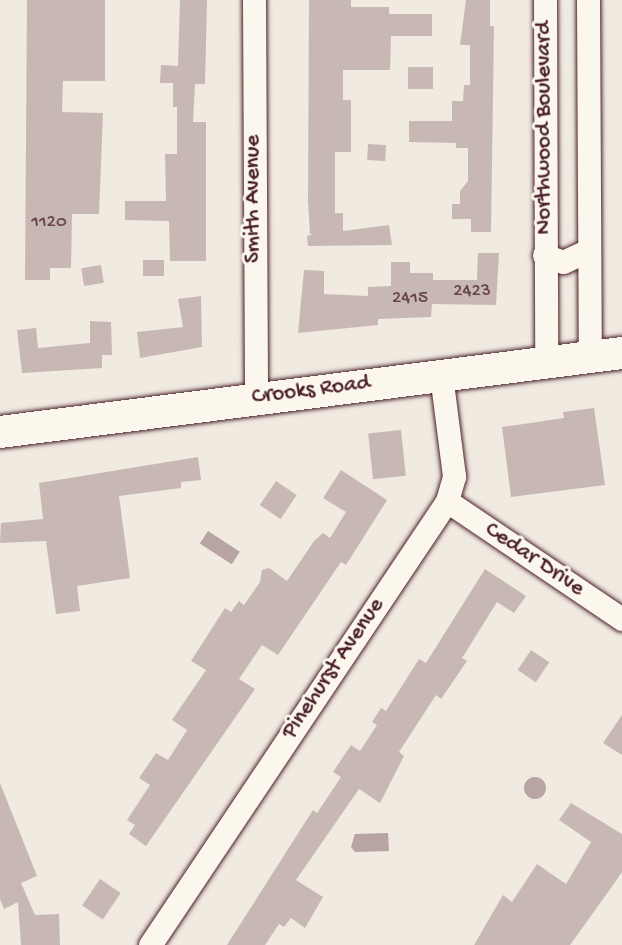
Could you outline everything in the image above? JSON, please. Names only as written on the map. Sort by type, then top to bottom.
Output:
[{"type":"main road","name":"Crooks Road","points":[[0,432],[545,360],[622,353]]},
{"type":"street","name":"Smith Avenue","points":[[254,0],[256,398]]},
{"type":"street","name":"Northwood Boulevard","points":[[545,0],[545,360]]},
{"type":"street","name":"Northwood Boulevard","points":[[589,0],[587,251],[590,355]]},
{"type":"street","name":"Northwood Boulevard","points":[[544,255],[563,262],[587,251]]},
{"type":"street","name":"Pinehurst Avenue","points":[[150,945],[447,501],[454,476],[441,374]]},
{"type":"street","name":"Cedar Drive","points":[[447,501],[622,619]]},
{"type":"shaded area","points":[[208,531],[240,552],[232,564],[200,544]]},
{"type":"shaded area","points":[[535,777],[543,780],[546,788],[543,796],[535,799],[527,796],[524,788],[527,780]]},
{"type":"shaded area","points":[[388,833],[389,851],[355,852],[351,847],[355,834]]},
{"type":"building","points":[[27,0],[105,0],[105,81],[63,81],[62,112],[103,113],[99,214],[72,214],[71,268],[50,268],[50,280],[25,280]]},
{"type":"building","points":[[180,0],[207,0],[205,84],[195,84],[193,122],[206,122],[206,261],[170,261],[169,221],[125,220],[125,201],[166,201],[165,154],[177,154],[177,107],[173,107],[173,83],[160,83],[161,65],[178,66]]},
{"type":"building","points":[[309,0],[351,0],[351,7],[389,7],[389,14],[432,14],[432,36],[391,36],[390,70],[343,70],[343,100],[351,100],[351,152],[335,152],[335,213],[343,213],[343,231],[389,225],[392,245],[308,246],[307,236],[314,234],[310,234],[308,201]]},
{"type":"building","points":[[466,0],[490,0],[490,26],[494,26],[491,232],[471,232],[471,219],[452,219],[452,204],[460,204],[460,191],[468,181],[468,148],[456,148],[456,143],[409,142],[409,121],[452,121],[452,101],[463,101],[464,85],[470,85],[470,45],[460,45]]},
{"type":"building","points":[[408,67],[433,67],[433,89],[408,89]]},
{"type":"building","points":[[368,144],[386,145],[385,161],[367,160]]},
{"type":"building","points":[[478,253],[499,253],[496,305],[432,304],[431,317],[378,319],[378,325],[298,333],[304,270],[324,271],[324,294],[368,296],[368,287],[391,286],[391,262],[410,262],[410,273],[433,273],[433,280],[477,280]]},
{"type":"building","points":[[143,260],[164,260],[164,276],[143,276]]},
{"type":"building","points":[[101,265],[104,283],[84,286],[81,268]]},
{"type":"building","points":[[201,296],[202,347],[140,358],[137,332],[183,327],[178,299]]},
{"type":"building","points":[[90,321],[111,322],[112,355],[102,355],[102,368],[22,373],[17,330],[36,328],[38,348],[90,343]]},
{"type":"building","points":[[594,408],[605,485],[511,497],[502,427],[564,418],[563,412]]},
{"type":"building","points":[[401,430],[406,476],[373,479],[368,433]]},
{"type":"building","points":[[198,457],[201,480],[181,482],[181,488],[119,496],[130,578],[77,586],[80,611],[56,614],[46,541],[0,543],[1,523],[43,519],[39,483]]},
{"type":"building","points":[[341,470],[387,500],[346,565],[341,562],[278,655],[262,645],[239,679],[255,689],[146,846],[129,834],[135,825],[127,820],[150,785],[139,778],[156,753],[168,760],[187,730],[172,720],[206,670],[191,661],[225,608],[231,612],[239,601],[244,605],[260,582],[262,570],[269,568],[287,581],[314,541],[323,533],[330,538],[346,512],[323,498]]},
{"type":"building","points":[[276,481],[297,495],[281,519],[260,505]]},
{"type":"building","points":[[485,569],[526,596],[514,613],[497,602],[462,658],[467,661],[441,699],[436,695],[399,752],[404,756],[380,803],[359,789],[296,880],[323,897],[305,928],[291,918],[284,927],[279,924],[265,945],[227,945],[313,810],[317,813],[341,777],[333,772],[351,745],[360,751],[377,725],[372,722],[381,708],[386,711],[419,659],[426,663]]},
{"type":"building","points":[[531,650],[549,662],[536,682],[518,670]]},
{"type":"building","points":[[622,715],[622,755],[603,743]]},
{"type":"building","points":[[0,783],[37,876],[21,883],[35,915],[59,914],[60,945],[21,945],[18,902],[4,909],[0,899]]},
{"type":"building","points":[[571,803],[622,834],[622,872],[570,945],[474,945],[503,895],[512,902],[537,864],[566,884],[591,842],[559,820]]},
{"type":"building","points":[[100,879],[121,893],[103,920],[82,906]]}]
